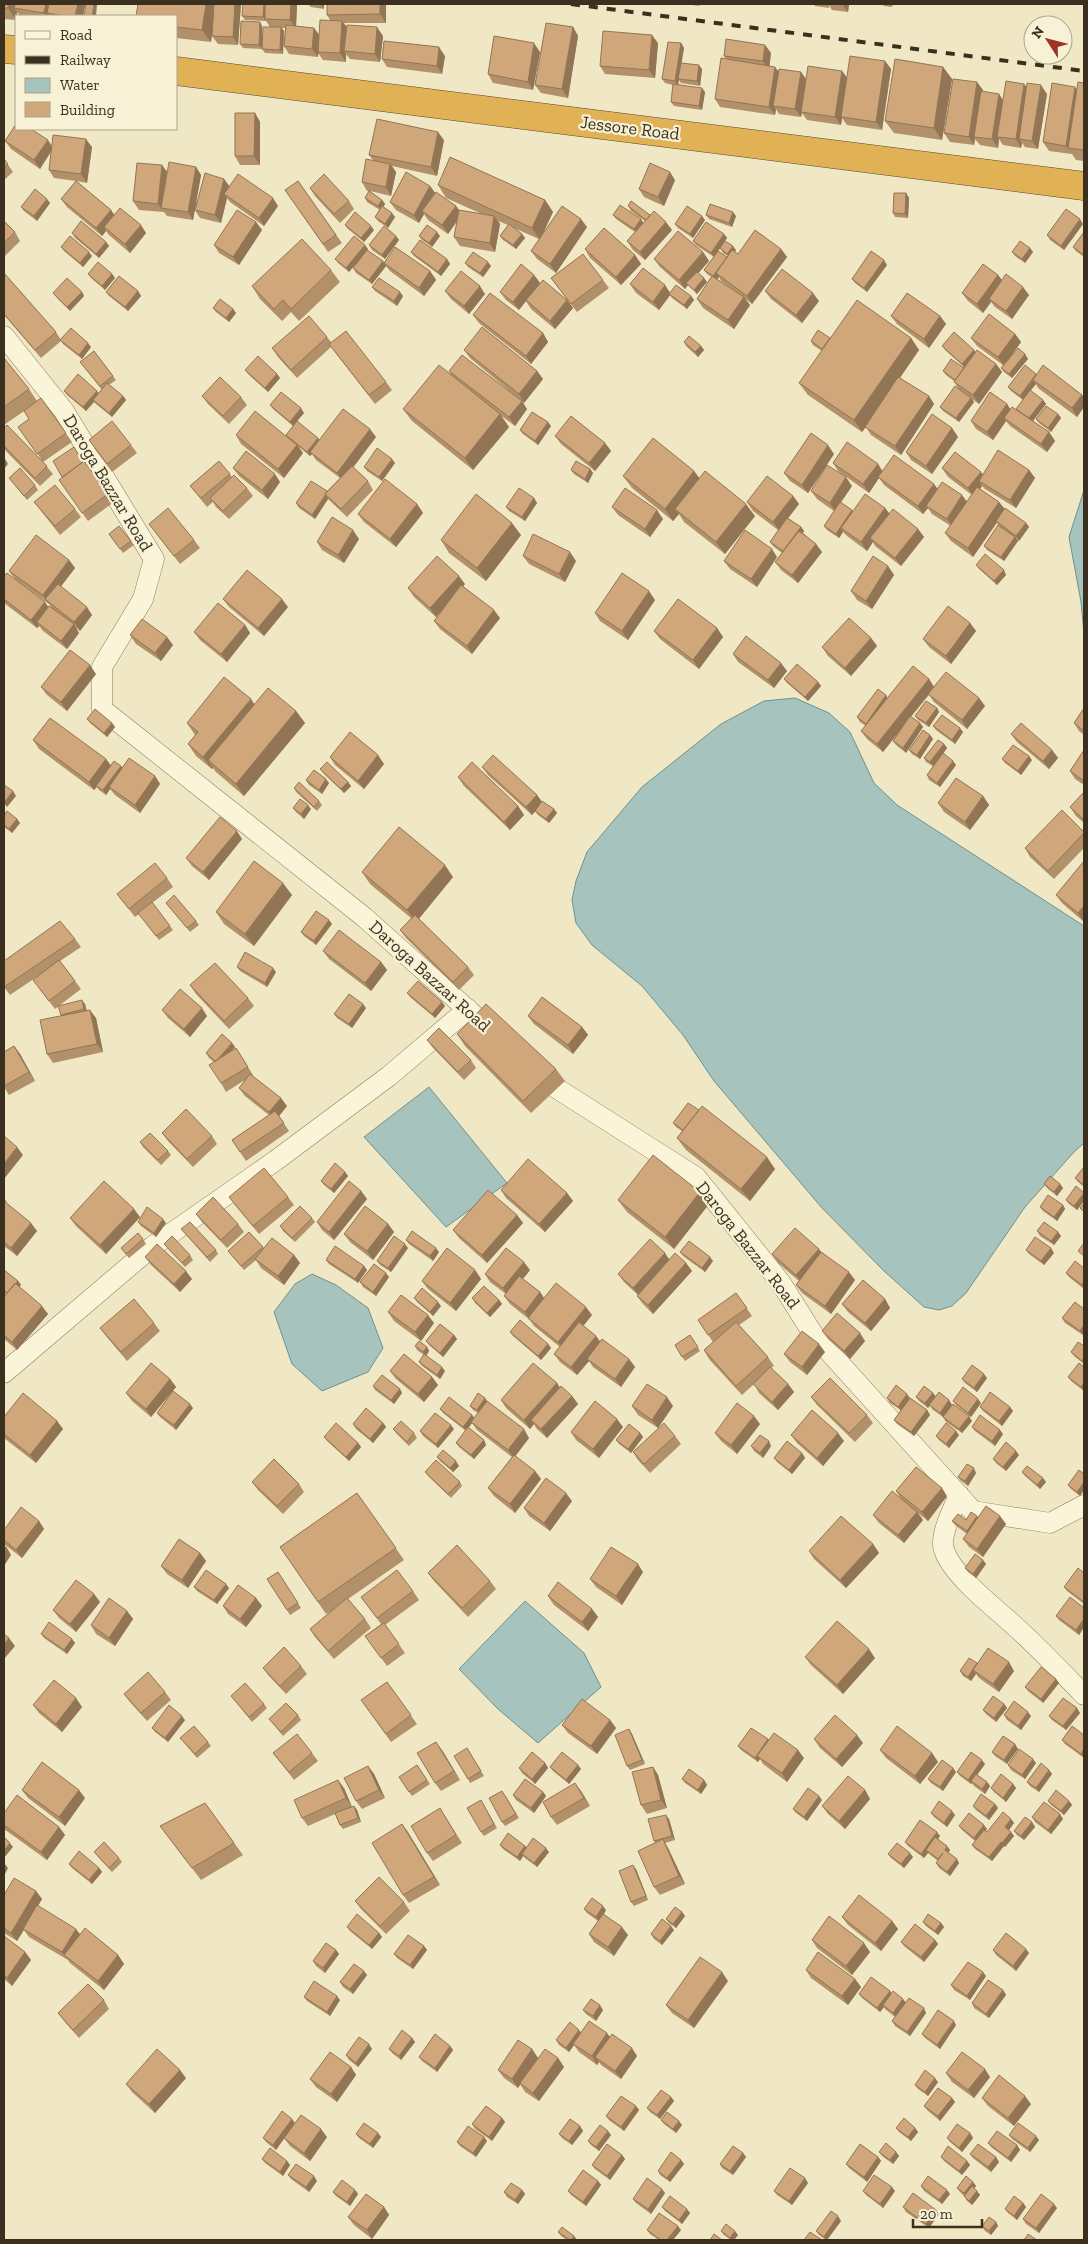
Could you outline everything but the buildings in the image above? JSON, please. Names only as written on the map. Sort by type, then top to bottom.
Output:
[{"type":"highway","name":"Jessore Road","points":[[178,71],[1084,186]]},
{"type":"street","name":"Daroga Bazzar Road","points":[[4,336],[64,411],[154,559],[143,599],[102,667],[102,709],[364,917],[553,1086],[696,1177],[781,1283],[814,1334],[973,1511],[1050,1523],[1084,1504]]},
{"type":"street","points":[[4,1372],[153,1246],[275,1161],[389,1076],[468,1010]]},
{"type":"street","points":[[959,1495],[946,1527],[943,1548],[950,1562],[968,1583],[1020,1630],[1084,1695]]},
{"type":"water","points":[[1084,490],[1084,633],[1081,602],[1069,537]]},
{"type":"water","points":[[795,698],[829,713],[850,732],[874,783],[897,805],[1084,926],[1084,1143],[1025,1207],[966,1293],[952,1306],[939,1310],[924,1307],[884,1271],[822,1208],[714,1081],[683,1035],[642,986],[592,945],[576,923],[572,900],[576,881],[587,852],[642,787],[721,724],[764,701]]},
{"type":"water","points":[[429,1087],[507,1183],[446,1227],[364,1137]]},
{"type":"water","points":[[312,1274],[336,1285],[368,1308],[383,1348],[368,1372],[322,1391],[292,1364],[274,1312],[295,1284]]},
{"type":"water","points":[[525,1601],[584,1653],[601,1687],[538,1743],[499,1710],[459,1669]]},
{"type":"railway","points":[[571,4],[1084,71]]}]
